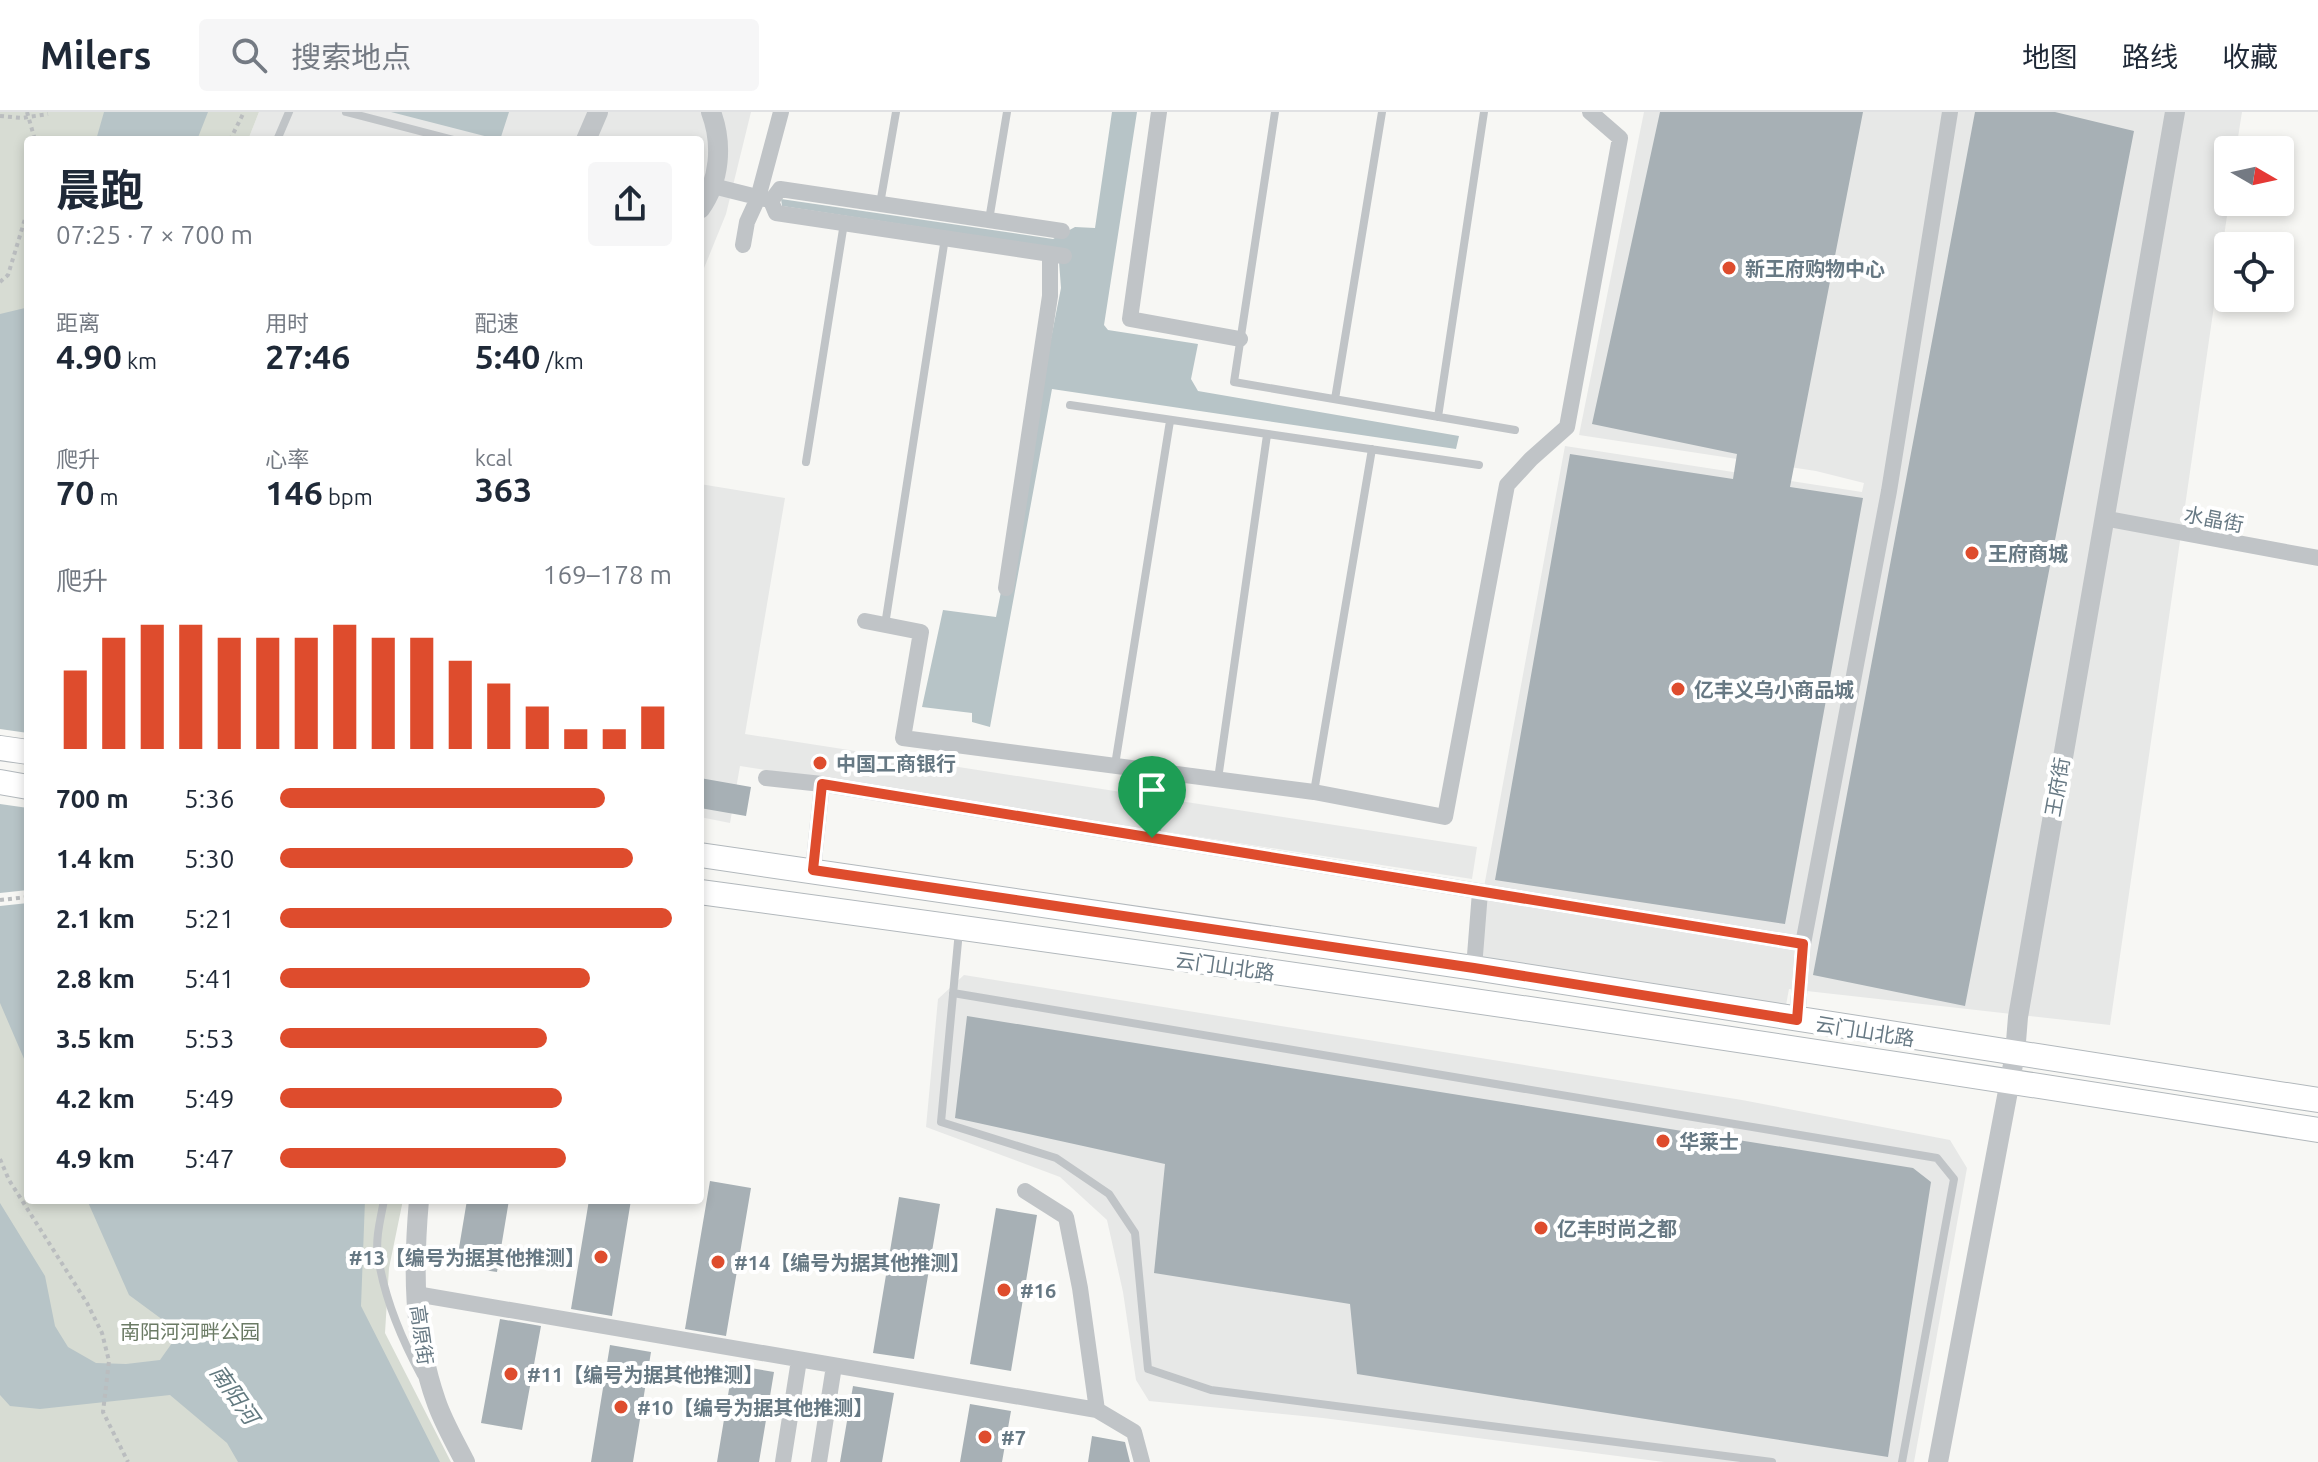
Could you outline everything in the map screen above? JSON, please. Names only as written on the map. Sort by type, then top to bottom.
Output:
[{"type":"main road","points":[[0,748],[24,751]]},
{"type":"main road","points":[[0,782],[24,786]]},
{"type":"main road","name":"云门山北路","points":[[704,856],[1474,968],[2318,1100]]},
{"type":"main road","name":"云门山北路","points":[[704,893],[2010,1081],[2318,1130]]},
{"type":"street","points":[[588,136],[598,112]]},
{"type":"street","points":[[704,202],[713,186],[718,166],[718,143],[711,112]]},
{"type":"street","points":[[764,199],[781,112]]},
{"type":"street","points":[[1159,112],[1130,319],[1240,339]]},
{"type":"street","points":[[865,621],[921,632],[903,738],[1314,792],[1445,817],[1507,485],[1567,427],[1620,138],[1590,112]]},
{"type":"street","points":[[1797,1020],[1803,944],[1889,491],[1950,112]]},
{"type":"street","name":"王府街","points":[[1938,1462],[2015,1054],[2018,1017],[2175,112]]},
{"type":"street","points":[[713,186],[764,199],[776,213],[1057,255],[1006,588]]},
{"type":"street","points":[[743,245],[747,222],[764,199],[780,189],[1062,231]]},
{"type":"street","name":"水晶街","points":[[2103,518],[2318,558]]},
{"type":"street","points":[[1152,838],[1161,771]]},
{"type":"street","points":[[766,778],[822,784],[1803,944]]},
{"type":"street","points":[[813,870],[822,784]]},
{"type":"street","points":[[1474,968],[1480,892]]},
{"type":"street","points":[[1025,1191],[1066,1217],[1080,1288],[1097,1410]]},
{"type":"street","name":"高原街","points":[[419,1204],[415,1242],[416,1294],[422,1355],[436,1403],[465,1462]]},
{"type":"street","points":[[416,1294],[1097,1410],[1134,1432],[1142,1462]]},
{"type":"street","points":[[783,1462],[799,1360]]},
{"type":"street","points":[[819,1462],[834,1366]]},
{"type":"lane","points":[[279,136],[289,112]]},
{"type":"lane","points":[[346,112],[439,136]]},
{"type":"lane","points":[[880,204],[896,112]]},
{"type":"lane","points":[[989,220],[1007,112]]},
{"type":"lane","points":[[1275,112],[1234,382],[1515,430]]},
{"type":"lane","points":[[1335,399],[1382,112]]},
{"type":"lane","points":[[1438,417],[1484,112]]},
{"type":"lane","points":[[806,462],[844,223]]},
{"type":"lane","points":[[885,625],[945,238]]},
{"type":"lane","points":[[1070,405],[1479,465]]},
{"type":"lane","points":[[1115,765],[1170,421]]},
{"type":"lane","points":[[1218,779],[1267,435]]},
{"type":"lane","points":[[1314,792],[1372,449]]},
{"type":"lane","points":[[959,927],[941,1122],[1056,1158],[1109,1194],[1135,1233],[1148,1369],[1211,1390],[1772,1462]]},
{"type":"lane","points":[[953,993],[1937,1158],[1954,1179],[1902,1462]]},
{"type":"lane","points":[[383,1204],[377,1255],[391,1308],[406,1347],[436,1403]]},
{"type":"path","points":[[232,136],[244,112]]},
{"type":"path","points":[[0,116],[48,114]]},
{"type":"path","points":[[28,115],[34,136]]},
{"type":"path","points":[[0,282],[8,275],[24,222]]},
{"type":"path","points":[[0,900],[24,897]]},
{"type":"path","points":[[0,1159],[24,1204]]},
{"type":"path","points":[[24,1204],[87,1303],[102,1333],[109,1361],[103,1412],[128,1462]]},
{"type":"shaded area","points":[[259,112],[751,112],[726,214],[704,268],[704,136],[250,136]]},
{"type":"shaded area","points":[[1644,112],[2242,112],[2238,136],[2214,136],[2214,216],[2227,216],[2225,232],[2214,232],[2214,306],[2110,1025],[1789,989],[1786,1005],[1483,958],[1484,887],[1565,446],[1862,492],[1864,483],[1816,471],[1579,435]]},
{"type":"shaded area","points":[[704,485],[785,498],[745,734],[1477,847],[1472,879],[740,766],[730,823],[704,818]]},
{"type":"shaded area","name":"亿丰时尚之都","points":[[964,975],[1742,1100],[1950,1140],[1967,1168],[1914,1462],[1664,1462],[1323,1418],[1149,1401],[1136,1380],[1123,1292],[1107,1220],[1060,1177],[926,1127],[938,999]]},
{"type":"green space","name":"南阳河河畔公园","points":[[0,112],[259,112],[250,136],[24,136],[24,1204],[402,1204],[389,1268],[385,1333],[451,1462],[0,1462]]},
{"type":"water","points":[[104,112],[208,112],[199,136],[97,136]]},
{"type":"water","points":[[391,112],[509,112],[501,136],[484,136]]},
{"type":"water","points":[[1112,112],[1137,112],[1104,325],[1108,330],[1198,344],[1191,379],[1198,391],[1459,436],[1456,449],[1052,389],[990,727],[972,722],[972,713],[922,707],[943,610],[996,617],[1061,288],[1058,248],[782,206],[781,199],[1053,239],[1075,227],[1095,228]]},
{"type":"water","points":[[24,308],[24,1059],[0,1003],[0,314]]},
{"type":"water","name":"南阳河","points":[[0,1203],[45,1276],[55,1326],[68,1347],[96,1363],[126,1364],[160,1360],[172,1343],[167,1323],[129,1295],[89,1204],[365,1204],[361,1306],[440,1462],[238,1462],[227,1443],[170,1395],[40,1409],[10,1406],[0,1395]]},
{"type":"pier","points":[[0,729],[24,732],[24,807],[0,804]]},
{"type":"pier","points":[[24,890],[24,903],[0,906],[0,893]]},
{"type":"building","name":"亿丰义乌小商品城","points":[[1660,112],[1863,112],[1790,487],[1863,498],[1785,924],[1495,880],[1570,454],[1733,479],[1737,454],[1592,424]]},
{"type":"building","name":"王府商城","points":[[1975,112],[2055,112],[2134,131],[1965,1006],[1813,975]]},
{"type":"building","points":[[704,779],[751,787],[746,816],[704,809]]},
{"type":"building","name":"亿丰时尚之都","points":[[967,1016],[1913,1168],[1931,1182],[1888,1457],[1357,1374],[1350,1304],[1154,1273],[1165,1164],[955,1118]]},
{"type":"building","name":"#14【编号为据其他推测】","points":[[710,1181],[751,1188],[726,1336],[685,1329]]},
{"type":"building","points":[[899,1197],[940,1204],[914,1359],[873,1353]]},
{"type":"building","points":[[466,1204],[508,1204],[497,1272],[456,1266]]},
{"type":"building","name":"#13【编号为据其他推测】","points":[[588,1204],[630,1204],[612,1316],[571,1309]]},
{"type":"building","name":"#16","points":[[996,1208],[1037,1215],[1011,1371],[970,1364]]},
{"type":"building","name":"#11【编号为据其他推测】","points":[[500,1319],[541,1326],[522,1430],[481,1423]]},
{"type":"building","name":"#10【编号为据其他推测】","points":[[610,1345],[651,1352],[633,1462],[591,1462]]},
{"type":"building","points":[[733,1365],[774,1372],[759,1462],[717,1462]]},
{"type":"building","points":[[853,1386],[894,1393],[882,1462],[840,1462]]},
{"type":"building","name":"#7","points":[[970,1404],[1011,1411],[1002,1462],[960,1462]]},
{"type":"building","points":[[1092,1436],[1125,1442],[1130,1462],[1088,1462]]},
{"type":"place","name":"新王府购物中心","points":[[1729,268]]},
{"type":"place","name":"王府商城","points":[[1972,553]]},
{"type":"place","name":"亿丰义乌小商品城","points":[[1678,689]]},
{"type":"place","name":"中国工商银行","points":[[820,763]]},
{"type":"place","name":"华莱士","points":[[1663,1141]]},
{"type":"place","name":"亿丰时尚之都","points":[[1541,1228]]},
{"type":"place","name":"#13【编号为据其他推测】","points":[[601,1257]]},
{"type":"place","name":"#14【编号为据其他推测】","points":[[718,1262]]},
{"type":"place","name":"#16","points":[[1004,1290]]},
{"type":"place","name":"#11【编号为据其他推测】","points":[[511,1374]]},
{"type":"place","name":"#10【编号为据其他推测】","points":[[621,1407]]},
{"type":"place","name":"#7","points":[[985,1437]]},
{"type":"route","points":[[822,784],[1152,838],[1803,944],[1797,1020],[1474,968],[813,870],[822,784]]}]
